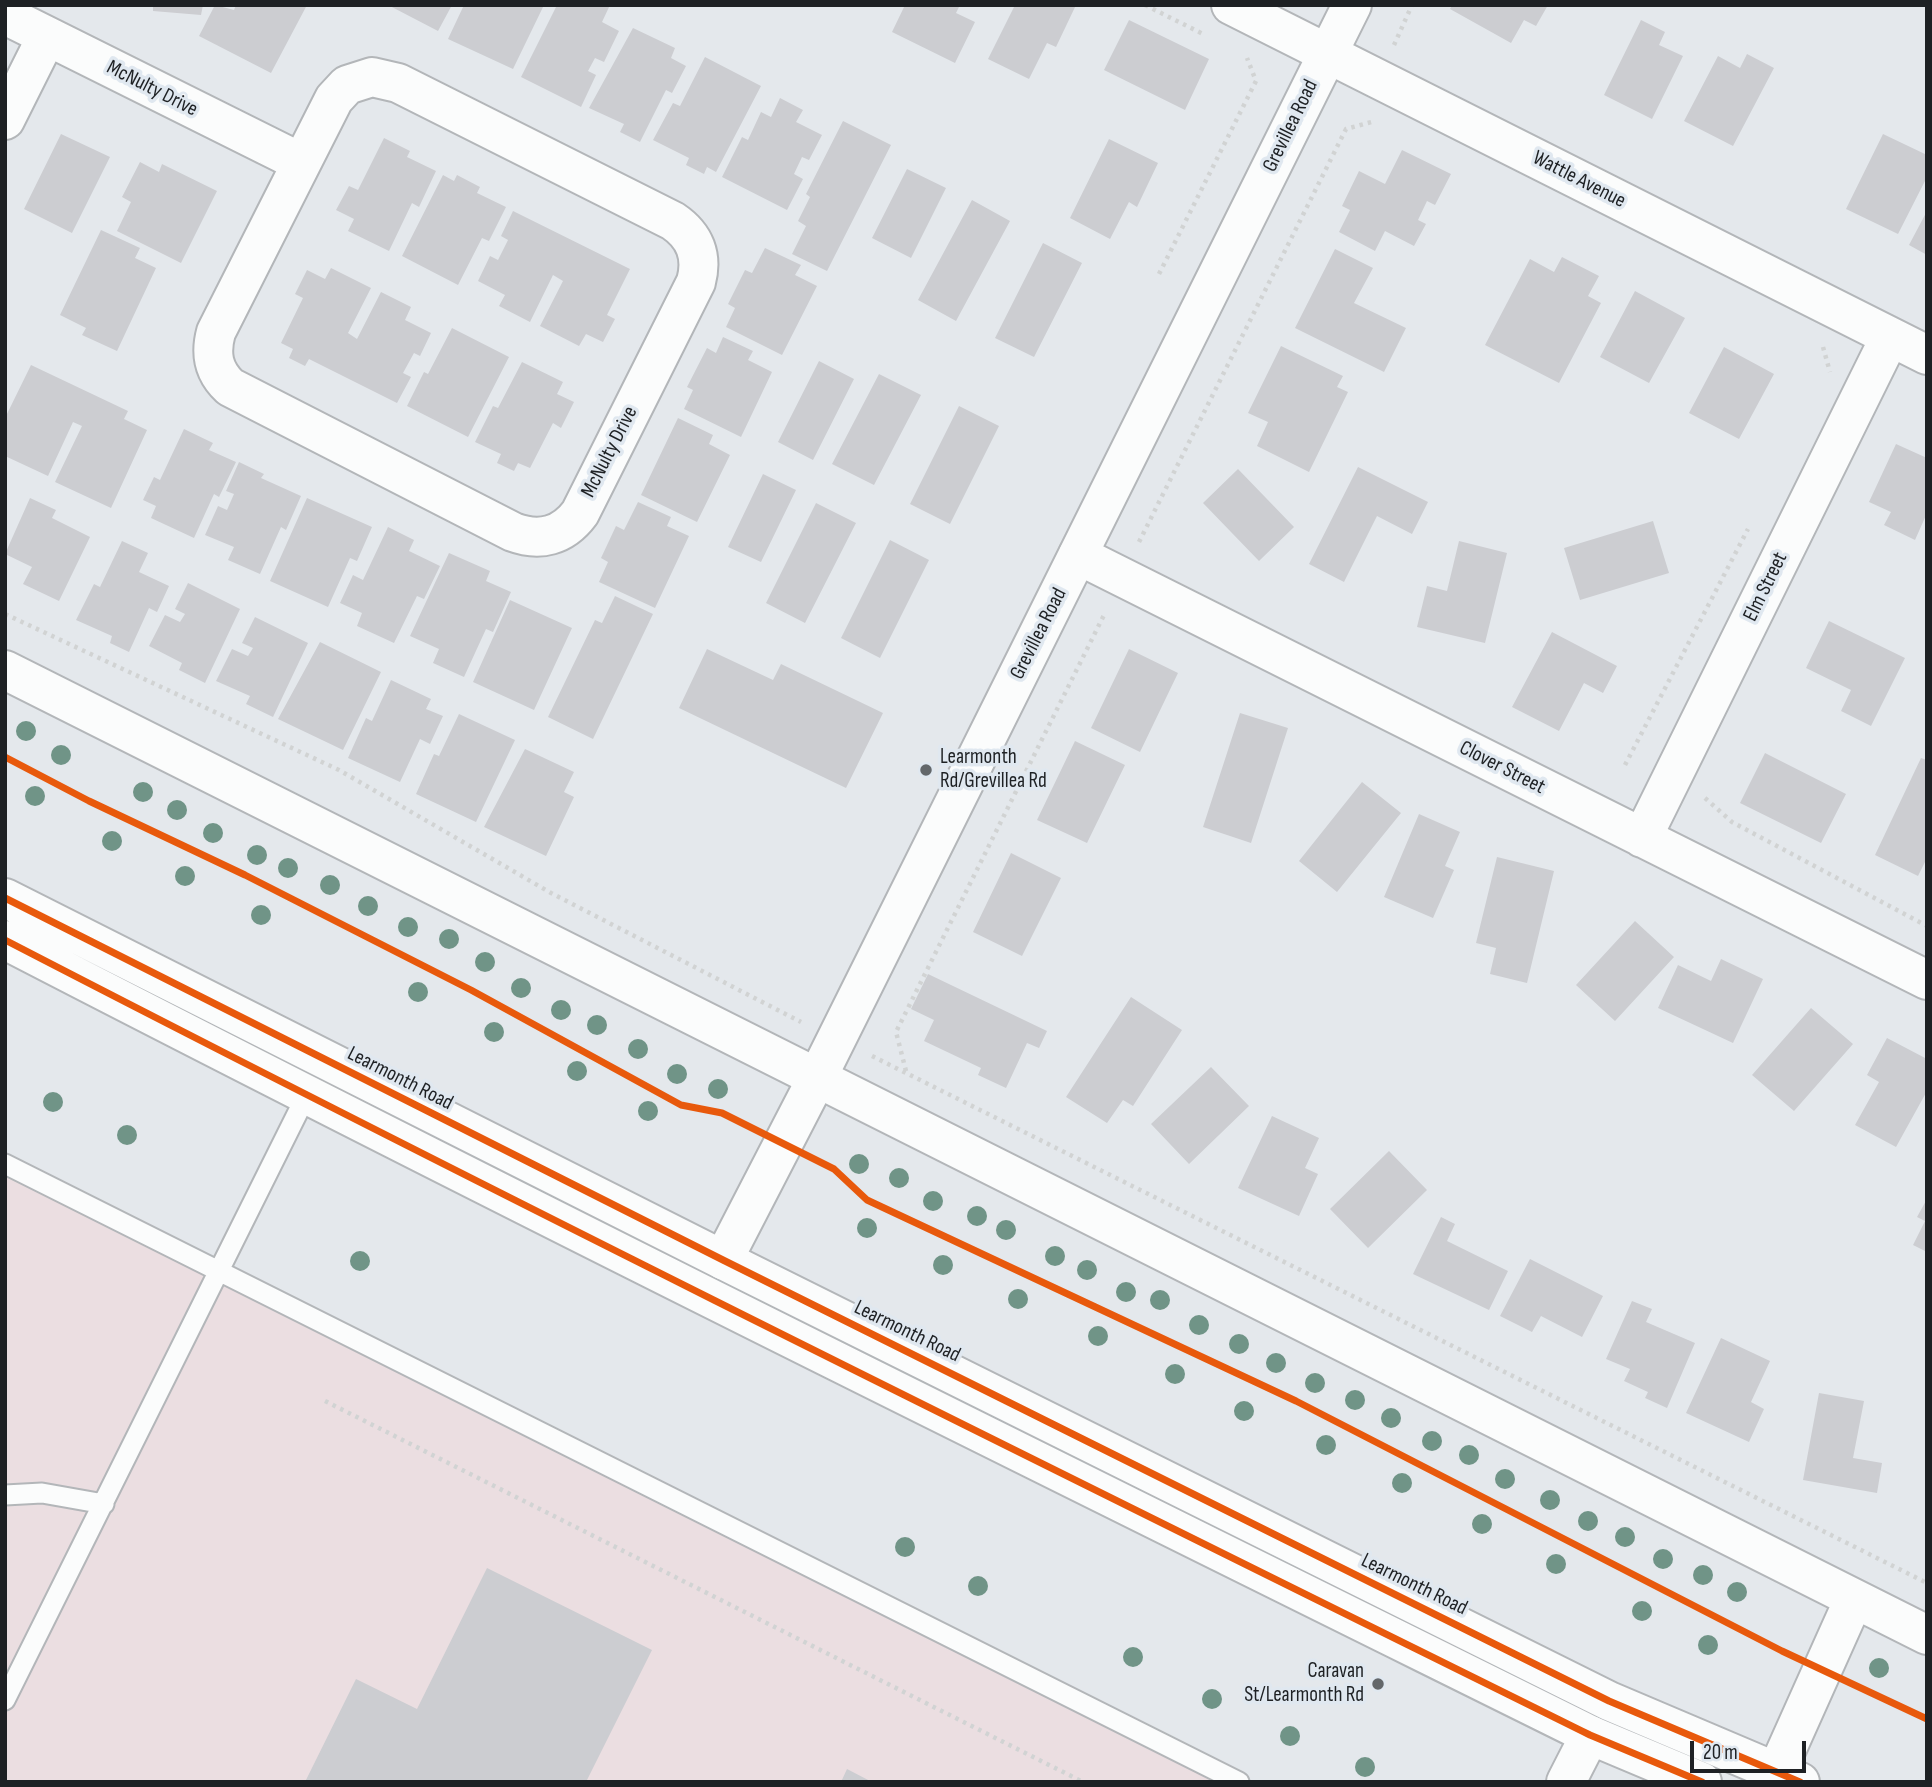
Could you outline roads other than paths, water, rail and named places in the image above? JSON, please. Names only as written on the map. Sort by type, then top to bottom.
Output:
[{"type":"street","name":"Wattle Avenue","points":[[1231,5],[1927,355]]},
{"type":"street","name":"Grevillea Road","points":[[704,1295],[817,1078],[1352,5]]},
{"type":"street","name":"McNulty Drive","points":[[5,15],[300,162]]},
{"type":"street","points":[[5,120],[47,36]]},
{"type":"street","name":"McNulty Drive","points":[[381,78],[398,83],[673,221],[691,237],[700,265],[696,282],[580,513],[563,531],[540,537],[513,532],[230,387],[223,380],[213,360],[216,332],[300,162],[340,90],[354,81],[381,78]]},
{"type":"street","name":"Elm Street","points":[[1642,838],[1890,337]]},
{"type":"street","name":"Clover Street","points":[[1078,555],[1927,980]]},
{"type":"street","points":[[5,670],[1927,1635]]},
{"type":"street","name":"Learmonth Road","points":[[5,898],[723,1260],[1609,1701],[1783,1778],[1854,1599]]},
{"type":"street","points":[[5,940],[306,1096],[1590,1735],[1702,1782]]},
{"type":"street","points":[[306,1096],[322,1059]]},
{"type":"street","points":[[1566,1782],[1609,1701]]},
{"type":"lane","points":[[5,1700],[306,1096]]},
{"type":"lane","points":[[5,1164],[1239,1782]]},
{"type":"lane","points":[[5,1495],[42,1493],[104,1504]]},
{"type":"place","name":"Learmonth Rd/Grevillea Rd","points":[[926,770]]},
{"type":"place","name":"Caravan St/Learmonth Rd","points":[[1378,1684]]}]
